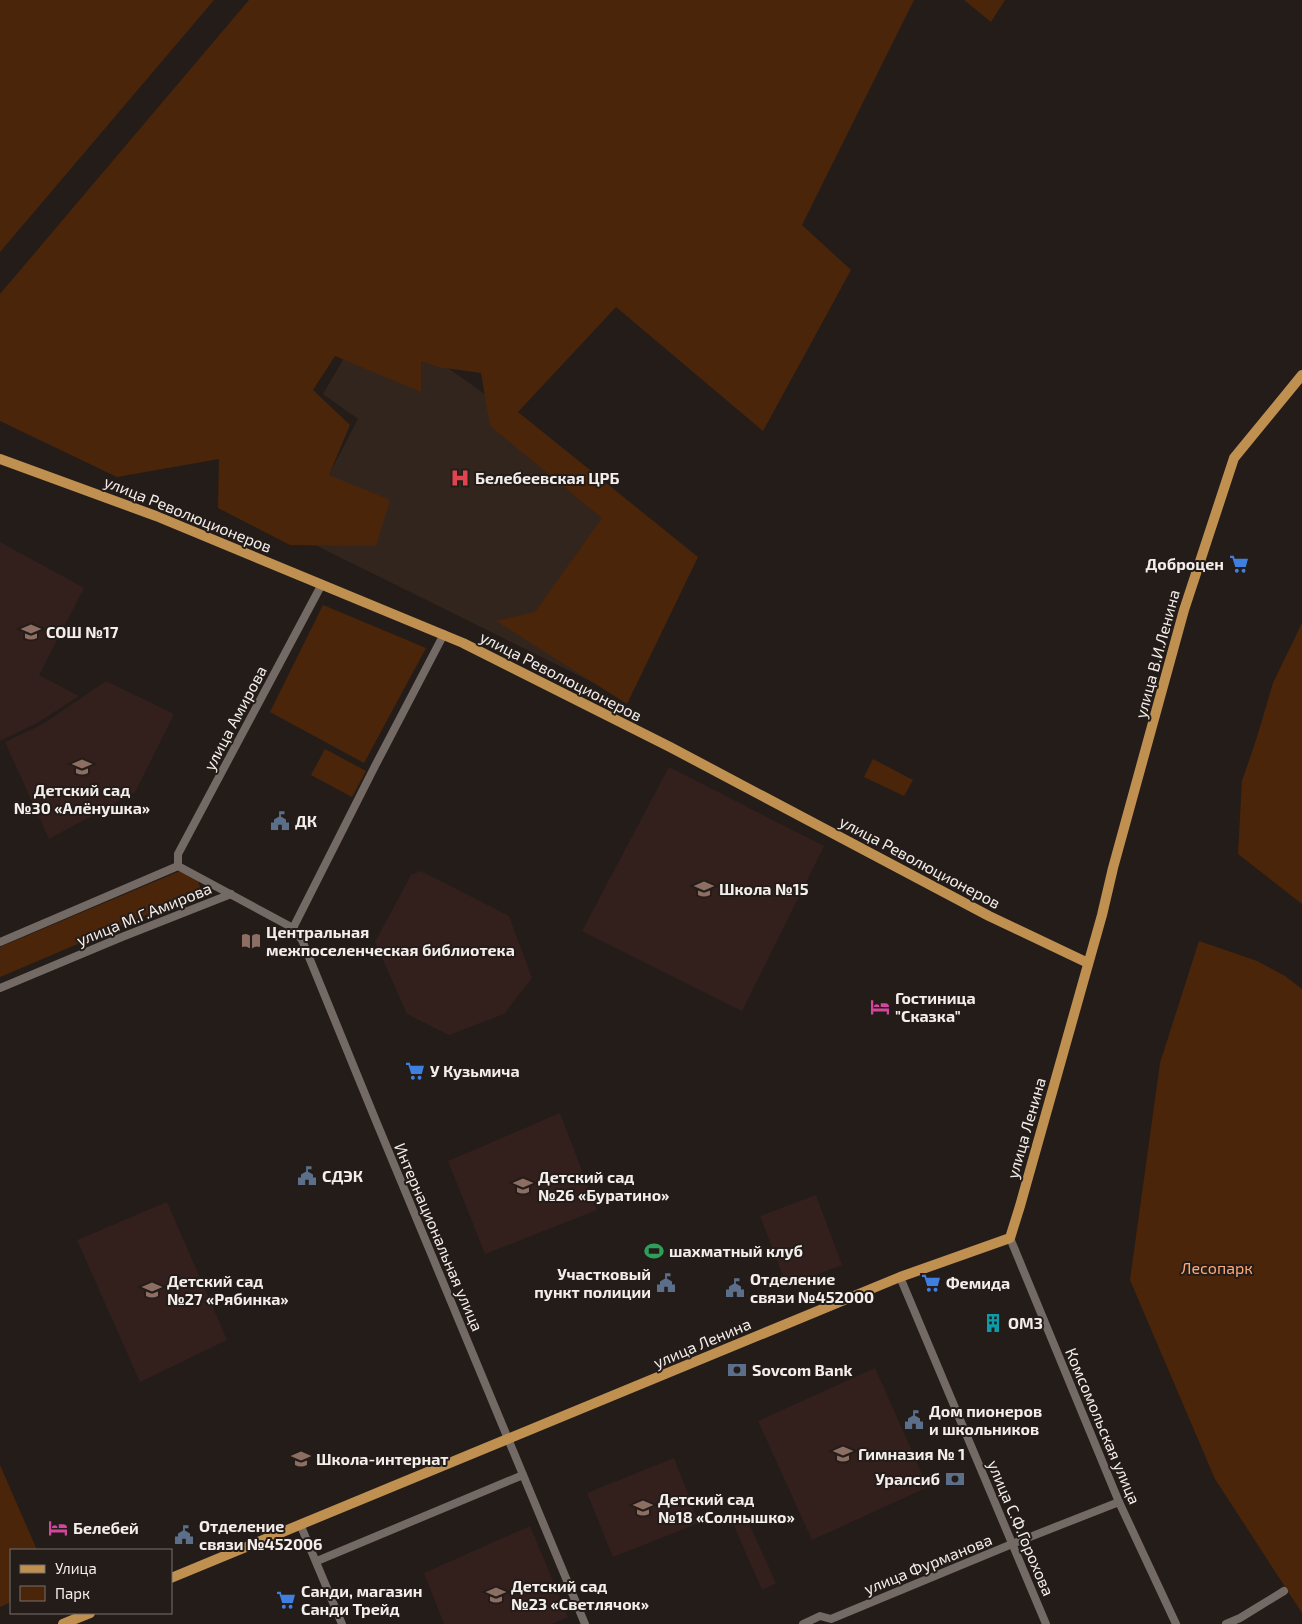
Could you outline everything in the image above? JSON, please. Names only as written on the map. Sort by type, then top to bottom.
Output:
[{"type":"main road","name":"улица В.И.Ленина","points":[[1088,963],[1184,610],[1234,458],[1302,375]]},
{"type":"main road","name":"улица Революционеров","points":[[0,459],[156,516],[444,634],[670,747],[989,916],[1088,963]]},
{"type":"main road","name":"улица Ленина","points":[[172,1578],[900,1277],[1010,1238],[1088,963]]},
{"type":"main road","points":[[63,1624],[88,1614]]},
{"type":"street","name":"улица Амирова","points":[[178,866],[178,854],[322,584]]},
{"type":"street","points":[[292,928],[444,634]]},
{"type":"street","name":"улица М.Г.Амирова","points":[[0,942],[178,866],[230,894]]},
{"type":"street","name":"улица М.Г.Амирова","points":[[0,988],[230,894]]},
{"type":"street","name":"Интернациональная улица","points":[[230,894],[292,928],[302,940],[585,1624]]},
{"type":"street","name":"Комсомольская улица","points":[[1010,1238],[1119,1502],[1176,1624]]},
{"type":"street","name":"улица С.Ф.Горохова","points":[[900,1277],[1046,1624]]},
{"type":"street","points":[[317,1561],[523,1475]]},
{"type":"street","name":"улица Фурманова","points":[[806,1623],[820,1616],[832,1621],[1012,1544],[1119,1502]]},
{"type":"street","points":[[300,1524],[342,1624]]},
{"type":"street","points":[[1226,1624],[1242,1621],[1284,1591]]},
{"type":"shaded area","name":"Белебеевская ЦРБ","points":[[369,312],[496,402],[696,558],[626,699],[297,536],[358,419],[323,394]]},
{"type":"shaded area","name":"СОШ №17","points":[[0,542],[84,588],[39,675],[79,696],[37,723],[0,741]]},
{"type":"shaded area","name":"Детский сад №30 «Алёнушка»","points":[[106,681],[174,714],[135,792],[49,839],[5,742],[43,724]]},
{"type":"shaded area","name":"Школа №15","points":[[669,767],[824,846],[742,1011],[582,931]]},
{"type":"shaded area","points":[[421,871],[509,916],[532,978],[504,1014],[449,1035],[407,1014],[375,942],[411,875]]},
{"type":"shaded area","name":"Детский сад №26 «Буратино»","points":[[560,1113],[597,1210],[485,1254],[448,1161]]},
{"type":"shaded area","points":[[816,1195],[842,1265],[787,1286],[760,1216]]},
{"type":"shaded area","name":"Детский сад №27 «Рябинка»","points":[[167,1202],[227,1340],[140,1382],[77,1240]]},
{"type":"shaded area","name":"Гимназия № 1","points":[[875,1368],[928,1487],[812,1540],[758,1421]]},
{"type":"shaded area","name":"Детский сад №18 «Солнышко»","points":[[674,1458],[699,1523],[613,1557],[587,1493]]},
{"type":"shaded area","points":[[745,1515],[776,1583],[762,1590],[732,1521]]},
{"type":"shaded area","name":"Детский сад №23 «Светлячок»","points":[[530,1526],[568,1617],[552,1624],[444,1624],[424,1573]]},
{"type":"green space","points":[[0,0],[214,0],[0,252]]},
{"type":"green space","points":[[249,0],[914,0],[802,225],[851,270],[763,431],[616,307],[518,412],[698,557],[627,704],[496,621],[535,612],[602,518],[490,426],[481,373],[438,367],[421,361],[421,392],[335,356],[313,390],[350,425],[329,475],[390,500],[376,546],[290,545],[218,508],[219,459],[117,477],[0,421],[0,294]]},
{"type":"green space","points":[[964,0],[1005,0],[991,22]]},
{"type":"green space","points":[[323,605],[426,648],[364,763],[270,712]]},
{"type":"green space","points":[[1302,623],[1302,904],[1238,854],[1242,781],[1273,683]]},
{"type":"green space","points":[[325,749],[366,771],[352,797],[311,775]]},
{"type":"green space","points":[[873,759],[913,780],[904,796],[864,777]]},
{"type":"green space","points":[[180,871],[196,875],[200,887],[191,896],[0,977],[0,947]]},
{"type":"green space","name":"Лесопарк","points":[[1199,941],[1257,961],[1285,976],[1302,989],[1302,1613],[1215,1479],[1130,1280],[1160,1063]]},
{"type":"green space","points":[[0,1465],[37,1549],[10,1549],[10,1602],[0,1607]]},
{"type":"place","name":"Белебеевская ЦРБ","points":[[460,478]]},
{"type":"place","name":"Доброцен","points":[[1239,564]]},
{"type":"place","name":"СОШ №17","points":[[31,632]]},
{"type":"place","name":"Детский сад №30 «Алёнушка»","points":[[82,767]]},
{"type":"place","name":"ДК","points":[[280,821]]},
{"type":"place","name":"Школа №15","points":[[704,889]]},
{"type":"place","name":"Центральная межпоселенческая библиотека","points":[[251,941]]},
{"type":"place","name":"Гостиница \"Сказка\"","points":[[880,1007]]},
{"type":"place","name":"У Кузьмича","points":[[415,1071]]},
{"type":"place","name":"СДЭК","points":[[307,1176]]},
{"type":"place","name":"Детский сад №26 «Буратино»","points":[[523,1186]]},
{"type":"place","name":"шахматный клуб","points":[[654,1251]]},
{"type":"place","name":"Участковый пункт полиции","points":[[666,1283]]},
{"type":"place","name":"Фемида","points":[[931,1283]]},
{"type":"place","name":"Отделение связи №452000","points":[[735,1288]]},
{"type":"place","name":"Детский сад №27 «Рябинка»","points":[[152,1290]]},
{"type":"place","name":"ОМЗ","points":[[993,1323]]},
{"type":"place","name":"Sovcom Bank","points":[[737,1370]]},
{"type":"place","name":"Дом пионеров и школьников","points":[[914,1420]]},
{"type":"place","name":"Гимназия № 1","points":[[843,1454]]},
{"type":"place","name":"Школа-интернат","points":[[301,1459]]},
{"type":"place","name":"Уралсиб","points":[[955,1479]]},
{"type":"place","name":"Детский сад №18 «Солнышко»","points":[[643,1508]]},
{"type":"place","name":"Белебей","points":[[58,1528]]},
{"type":"place","name":"Отделение связи №452006","points":[[184,1535]]},
{"type":"place","name":"Детский сад №23 «Светлячок»","points":[[496,1595]]},
{"type":"place","name":"Санди, магазин Санди Трейд","points":[[286,1600]]}]
